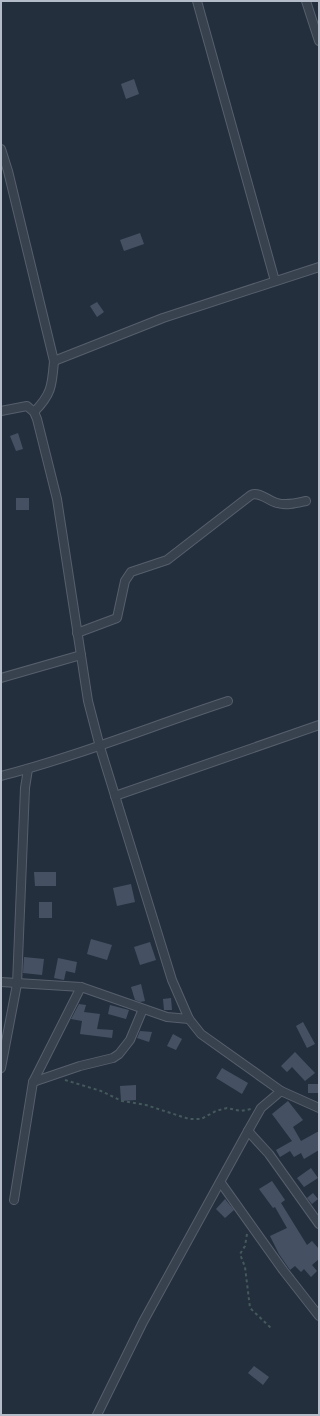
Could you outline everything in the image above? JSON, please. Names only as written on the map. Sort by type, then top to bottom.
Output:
[{"type":"street","points":[[197,1],[275,281]]},
{"type":"street","points":[[306,1],[319,41]]},
{"type":"street","points":[[1,149],[10,178],[54,361],[50,393],[45,401],[34,412]]},
{"type":"street","points":[[54,361],[163,318],[319,267]]},
{"type":"street","points":[[1,411],[14,407],[27,406],[34,412],[57,499],[88,701],[100,747],[172,980],[189,1019],[201,1034],[281,1091],[319,1108]]},
{"type":"street","points":[[77,633],[117,618],[125,581],[130,572],[168,560],[251,495],[258,494],[277,503],[287,504],[306,501]]},
{"type":"street","points":[[1,678],[80,655]]},
{"type":"street","points":[[1,776],[100,747],[165,721],[228,701]]},
{"type":"street","points":[[115,796],[319,725]]},
{"type":"street","points":[[1,1068],[17,984],[25,788],[28,769]]},
{"type":"street","points":[[1,982],[81,987],[96,990],[167,1017],[189,1019]]},
{"type":"street","points":[[14,1200],[33,1082],[81,987]]},
{"type":"street","points":[[33,1082],[80,1066],[113,1058],[119,1054],[130,1040],[143,1009]]},
{"type":"street","points":[[97,1415],[143,1322],[261,1108],[281,1091]]},
{"type":"street","points":[[248,1131],[269,1154],[319,1224]]},
{"type":"street","points":[[221,1183],[319,1316]]},
{"type":"path","points":[[52,1076],[101,1091],[122,1101],[146,1105],[189,1119],[201,1118],[216,1110],[227,1108],[241,1111],[261,1108]]},
{"type":"path","points":[[250,1223],[246,1246],[240,1254],[245,1267],[249,1293],[248,1303],[250,1308],[272,1329]]},
{"type":"building","points":[[134,79],[139,94],[126,99],[121,84]]},
{"type":"building","points":[[140,233],[144,244],[124,251],[120,240]]},
{"type":"building","points":[[97,302],[104,312],[97,317],[90,306]]},
{"type":"building","points":[[18,433],[23,449],[16,451],[10,436]]},
{"type":"building","points":[[16,498],[29,498],[29,510],[16,510]]},
{"type":"building","points":[[34,872],[56,872],[56,886],[35,886]]},
{"type":"building","points":[[131,884],[135,902],[117,906],[113,888]]},
{"type":"building","points":[[39,902],[52,902],[52,918],[39,918]]},
{"type":"building","points":[[91,939],[112,945],[107,960],[87,954]]},
{"type":"building","points":[[150,942],[156,960],[140,965],[134,947]]},
{"type":"building","points":[[24,957],[44,959],[42,975],[23,973]]},
{"type":"building","points":[[58,958],[77,962],[75,973],[66,971],[64,980],[54,978]]},
{"type":"building","points":[[141,984],[145,1001],[140,1002],[135,1000],[131,987]]},
{"type":"building","points":[[171,998],[172,1010],[164,1010],[163,999]]},
{"type":"building","points":[[79,1004],[86,1005],[84,1012],[100,1014],[97,1029],[113,1030],[112,1038],[80,1034],[82,1021],[71,1019]]},
{"type":"building","points":[[110,1005],[129,1010],[126,1019],[108,1014]]},
{"type":"building","points":[[303,1022],[315,1044],[307,1048],[296,1026]]},
{"type":"building","points":[[140,1031],[152,1032],[149,1042],[137,1038]]},
{"type":"building","points":[[173,1034],[182,1039],[176,1050],[167,1046]]},
{"type":"building","points":[[295,1052],[315,1073],[305,1081],[292,1067],[287,1072],[281,1066]]},
{"type":"building","points":[[222,1068],[248,1083],[242,1094],[216,1078]]},
{"type":"building","points":[[308,1084],[319,1084],[319,1093],[308,1093]]},
{"type":"building","points":[[136,1085],[136,1100],[121,1101],[120,1086]]},
{"type":"building","points":[[288,1101],[303,1120],[293,1127],[301,1141],[319,1131],[319,1150],[304,1159],[301,1153],[294,1157],[290,1151],[280,1157],[276,1150],[292,1141],[272,1114]]},
{"type":"building","points":[[311,1168],[318,1178],[304,1187],[297,1178]]},
{"type":"building","points":[[272,1181],[285,1200],[281,1203],[307,1245],[312,1241],[319,1249],[319,1259],[312,1265],[317,1271],[311,1277],[304,1269],[301,1272],[295,1266],[290,1270],[279,1254],[270,1236],[287,1228],[275,1207],[273,1208],[259,1189]]},
{"type":"building","points":[[313,1193],[318,1199],[312,1204],[307,1198]]},
{"type":"building","points":[[225,1199],[234,1210],[225,1218],[216,1209]]},
{"type":"building","points":[[254,1366],[269,1377],[263,1385],[248,1373]]}]
